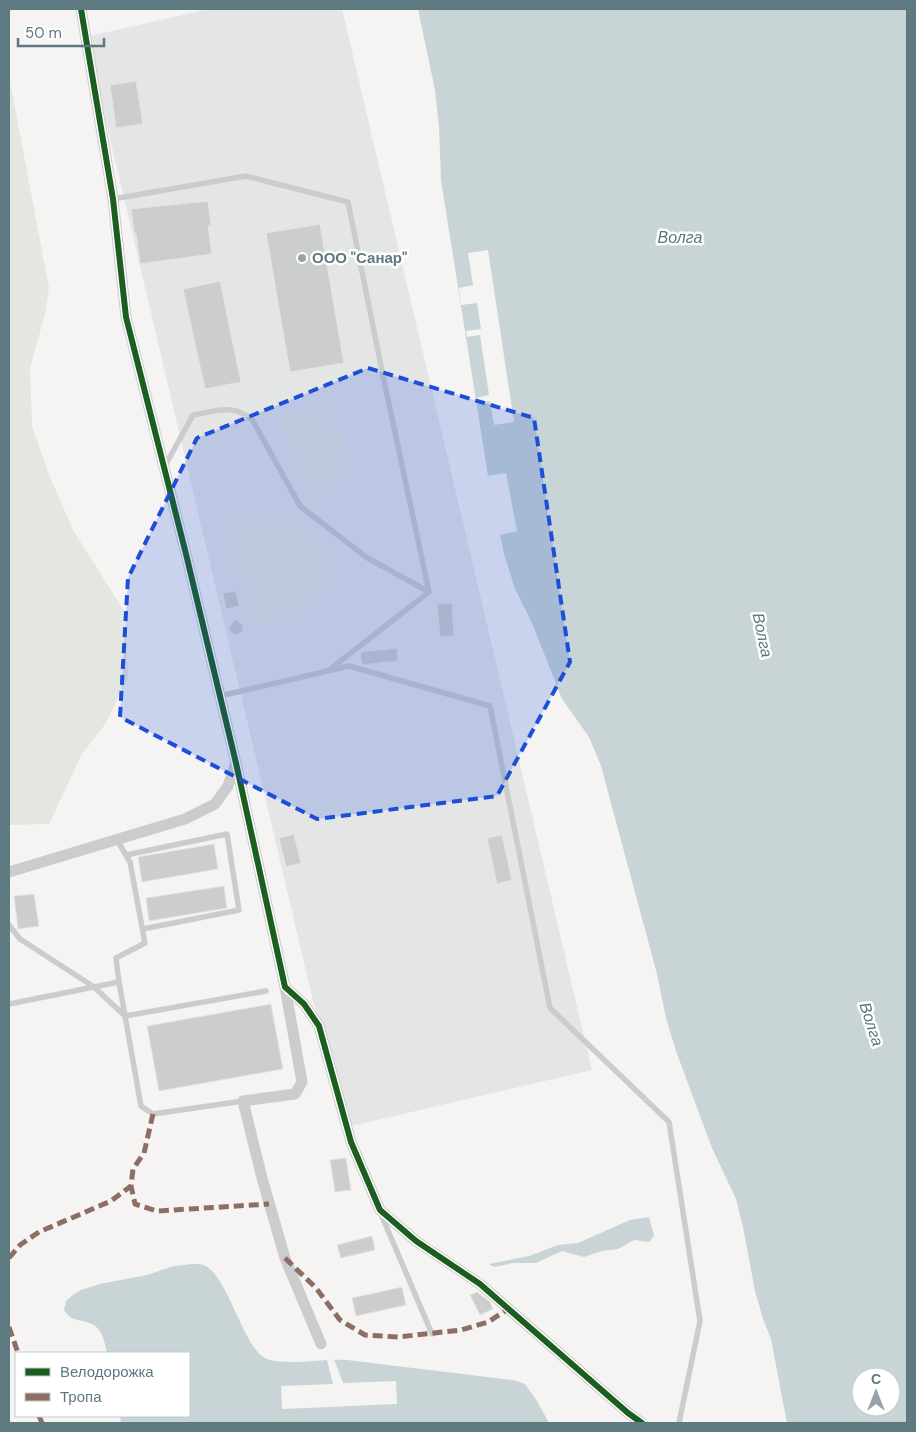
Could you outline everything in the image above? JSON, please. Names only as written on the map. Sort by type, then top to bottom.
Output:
[{"type":"street","points":[[81,9],[113,199],[126,317],[165,466],[236,763],[285,988],[302,1082],[295,1094],[243,1101],[262,1178],[285,1258],[321,1344]]},
{"type":"street","points":[[9,872],[185,819],[215,804],[228,786],[236,763]]},
{"type":"street","points":[[285,988],[304,1004],[319,1026],[351,1142],[380,1210],[416,1242],[480,1284],[628,1413],[642,1423]]},
{"type":"lane","points":[[113,199],[246,176],[348,202],[429,592]]},
{"type":"lane","points":[[165,466],[193,415],[224,409],[245,413],[253,420],[300,506],[366,556],[429,592]]},
{"type":"lane","points":[[327,671],[429,592]]},
{"type":"lane","points":[[220,696],[349,666],[490,706],[550,1008],[668,1122],[700,1321],[679,1423]]},
{"type":"lane","points":[[126,855],[227,834],[239,910],[143,929]]},
{"type":"lane","points":[[117,840],[130,862],[145,943],[116,958],[141,1106],[153,1114],[243,1101]]},
{"type":"lane","points":[[9,925],[20,939],[94,987],[125,1016]]},
{"type":"lane","points":[[9,1004],[119,982]]},
{"type":"lane","points":[[125,1016],[266,991]]},
{"type":"lane","points":[[380,1210],[432,1334]]},
{"type":"highlighted area","points":[[368,368],[534,418],[570,662],[497,796],[317,819],[120,717],[128,578],[197,438]]},
{"type":"shaded area","points":[[208,9],[342,9],[592,1070],[343,1128],[86,37]]},
{"type":"shaded area","points":[[9,76],[49,288],[45,314],[30,368],[32,426],[49,475],[73,530],[124,611],[128,678],[106,723],[82,754],[49,824],[9,825]]},
{"type":"shaded area","points":[[328,402],[350,455],[318,506],[296,477],[279,415]]},
{"type":"shaded area","points":[[290,515],[324,540],[332,554],[329,578],[320,597],[295,614],[256,630],[248,604],[223,547],[226,526],[239,517]]},
{"type":"water","name":"Волга","points":[[418,9],[907,9],[907,1423],[787,1423],[771,1339],[755,1291],[736,1199],[712,1148],[676,1051],[601,766],[589,737],[562,699],[532,623],[515,589],[504,554],[488,476],[441,180],[439,127],[435,90]]},
{"type":"water","points":[[649,1217],[654,1236],[649,1242],[634,1240],[618,1249],[602,1251],[584,1257],[562,1251],[536,1263],[513,1263],[494,1267],[489,1264],[529,1256],[558,1245],[578,1243],[630,1220]]},
{"type":"water","points":[[200,1264],[213,1272],[221,1283],[251,1342],[259,1353],[267,1359],[285,1362],[347,1360],[513,1380],[525,1384],[549,1423],[121,1423],[120,1417],[190,1417],[190,1352],[107,1352],[103,1338],[95,1326],[67,1315],[64,1310],[66,1301],[81,1290],[100,1284],[147,1275],[174,1266]]},
{"type":"pier","points":[[488,250],[514,422],[494,425],[490,401],[477,403],[476,398],[489,395],[480,335],[467,337],[466,331],[481,329],[477,303],[461,305],[459,288],[473,285],[468,253]]},
{"type":"pier","points":[[506,473],[517,531],[500,535],[488,476]]},
{"type":"pier","points":[[334,1359],[343,1383],[396,1381],[397,1404],[282,1409],[281,1386],[333,1384],[327,1360]]},
{"type":"building","points":[[136,81],[143,124],[116,128],[110,85]]},
{"type":"building","points":[[208,201],[211,225],[208,226],[212,254],[140,264],[131,209]]},
{"type":"building","points":[[320,224],[344,363],[290,372],[266,233]]},
{"type":"building","points":[[220,281],[241,382],[205,389],[183,289]]},
{"type":"building","points":[[236,591],[239,606],[226,609],[223,593]]},
{"type":"building","points":[[452,603],[454,636],[440,637],[437,604]]},
{"type":"building","points":[[235,619],[243,627],[243,631],[237,635],[234,635],[229,629]]},
{"type":"building","points":[[397,648],[398,661],[362,665],[360,652]]},
{"type":"building","points":[[294,834],[301,863],[286,867],[279,838]]},
{"type":"building","points":[[502,835],[512,880],[497,884],[487,838]]},
{"type":"building","points":[[214,844],[218,869],[142,882],[138,857]]},
{"type":"building","points":[[224,886],[227,908],[149,921],[146,898]]},
{"type":"building","points":[[34,894],[39,926],[18,929],[14,896]]},
{"type":"building","points":[[271,1004],[283,1069],[159,1091],[147,1026]]},
{"type":"building","points":[[346,1158],[351,1190],[335,1192],[330,1160]]},
{"type":"building","points":[[372,1236],[375,1250],[341,1258],[337,1245]]},
{"type":"building","points":[[402,1287],[406,1305],[356,1316],[352,1298]]},
{"type":"building","points":[[477,1292],[490,1302],[493,1309],[480,1315],[470,1295]]},
{"type":"marked path","points":[[153,1114],[144,1153],[133,1169],[131,1186],[135,1204],[157,1211],[269,1204]]},
{"type":"marked path","points":[[9,1258],[20,1245],[39,1232],[111,1201],[131,1186]]},
{"type":"marked path","points":[[285,1258],[316,1288],[340,1320],[365,1335],[398,1337],[461,1330],[488,1322],[508,1309]]},
{"type":"marked path","points":[[9,1327],[18,1352]]},
{"type":"marked path","points":[[39,1417],[42,1423]]},
{"type":"cycle path","points":[[81,9],[113,199],[126,317],[186,554],[236,763],[285,987],[304,1004],[319,1026],[351,1142],[380,1210],[416,1241],[480,1284],[628,1413],[642,1423]]},
{"type":"place","name":"ООО \"Санар\"","points":[[302,258]]}]
